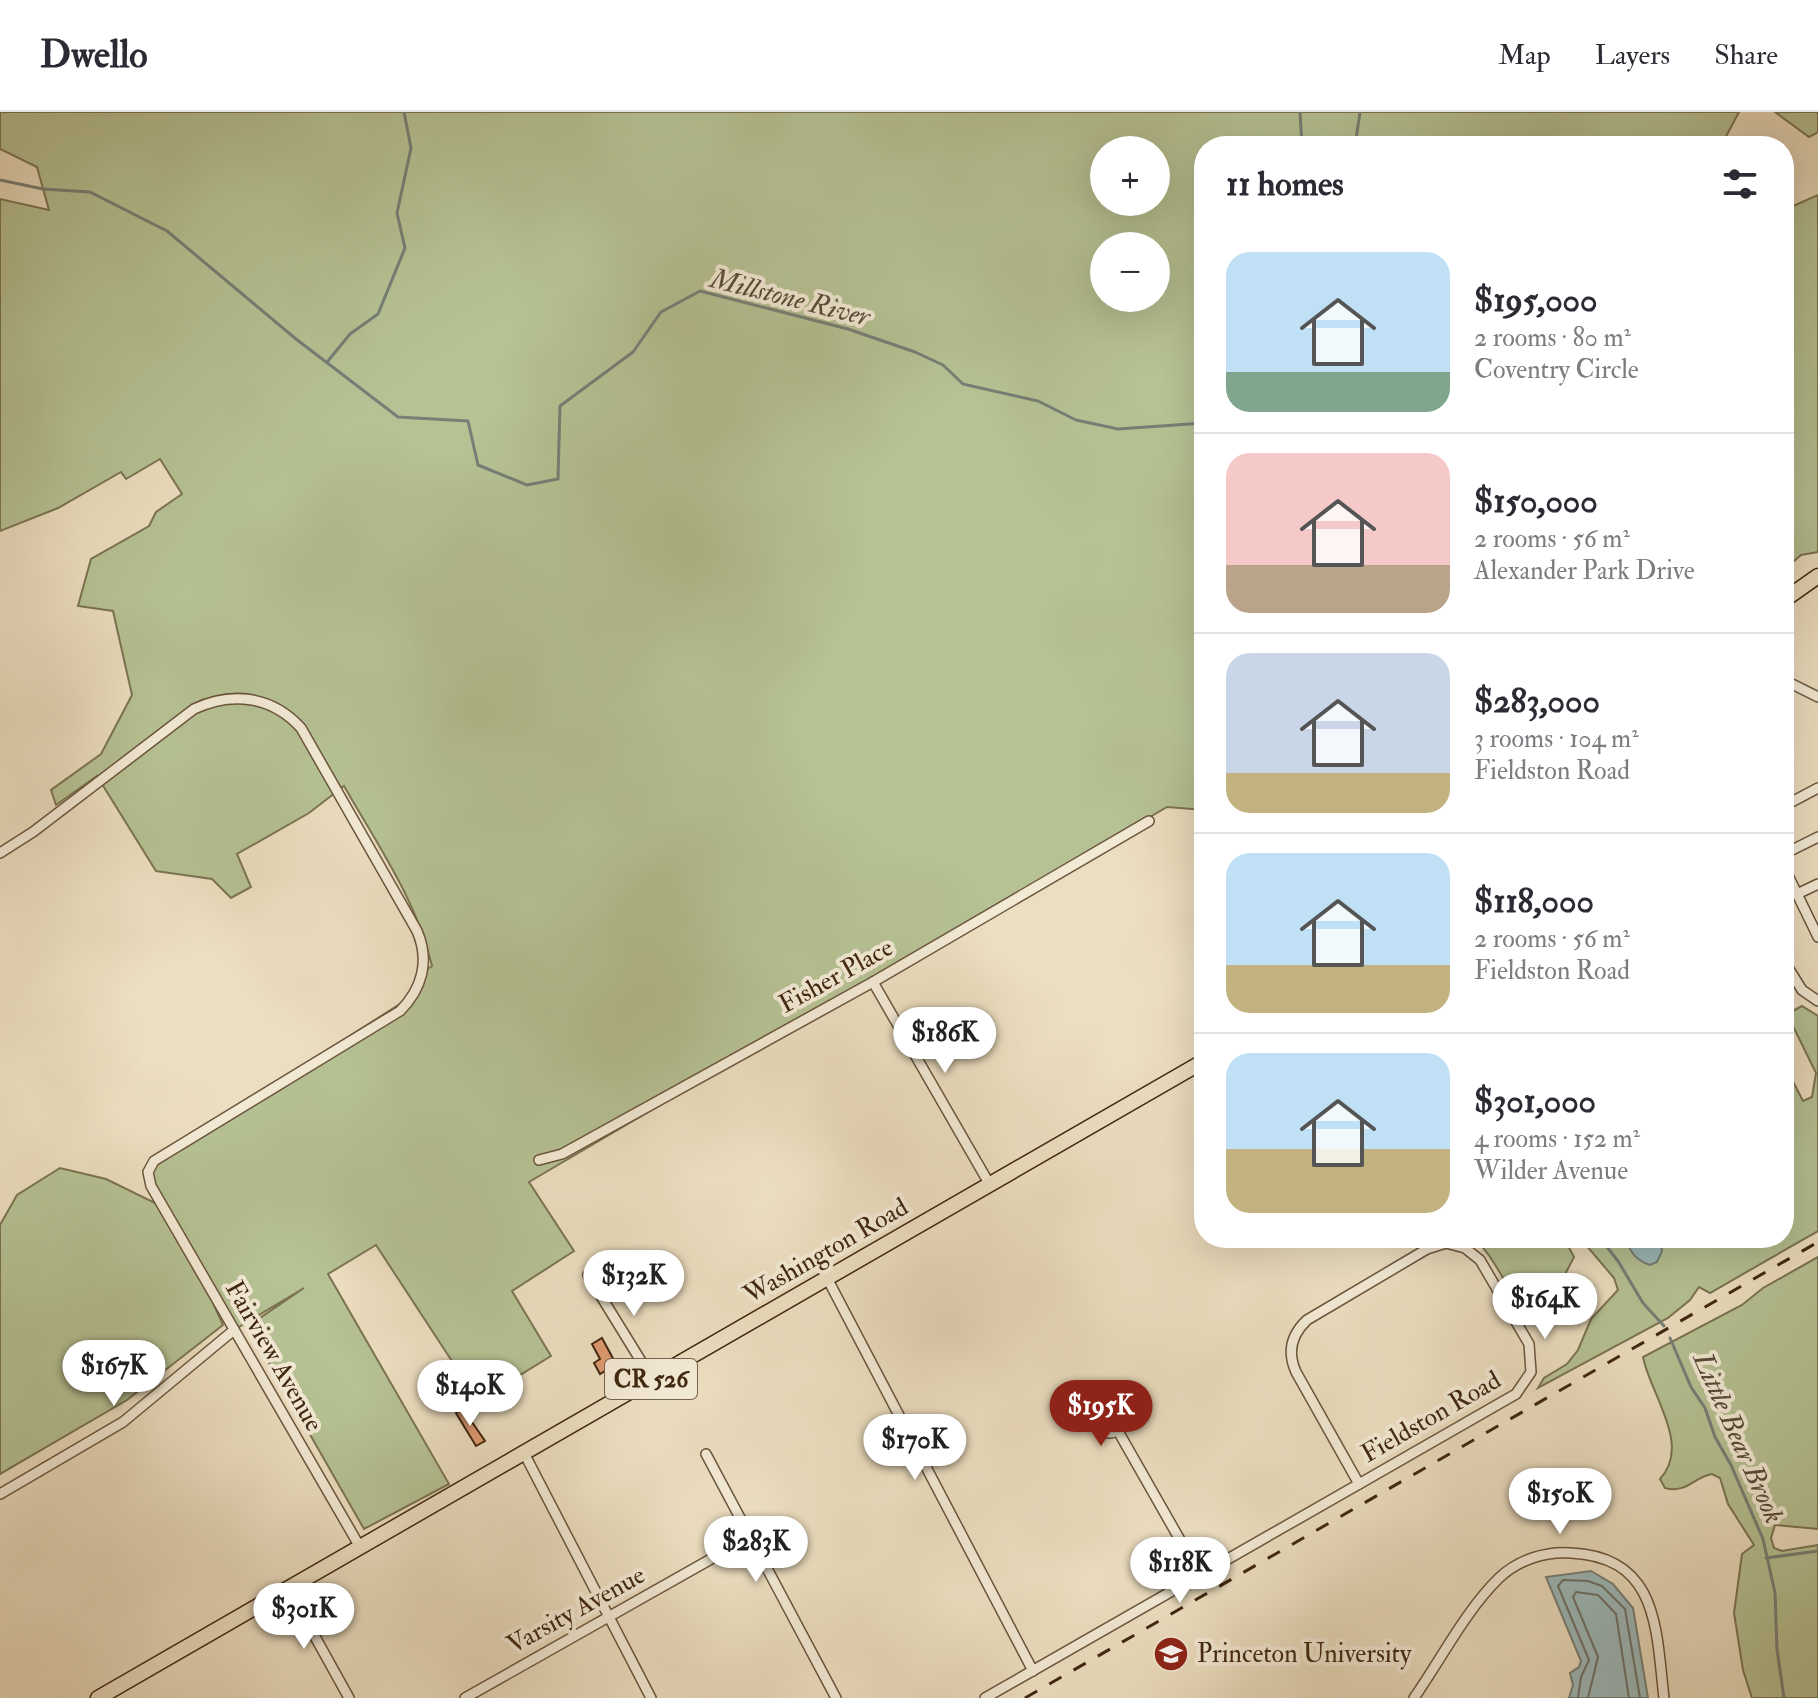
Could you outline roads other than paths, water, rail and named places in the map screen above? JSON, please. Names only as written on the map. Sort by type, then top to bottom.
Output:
[{"type":"main road","points":[[1794,594],[1818,576]]},
{"type":"main road","name":"Washington Road","points":[[98,1698],[1194,1067]]},
{"type":"street","points":[[1794,685],[1818,697]]},
{"type":"street","name":"Fairview Avenue","points":[[0,853],[33,832],[194,709],[223,699],[252,699],[278,709],[301,728],[417,931],[423,950],[422,972],[414,995],[400,1011],[154,1161],[148,1172],[151,1186],[360,1547]]},
{"type":"street","points":[[1794,801],[1818,788]]},
{"type":"street","name":"Fisher Place","points":[[539,1160],[562,1154],[873,982],[1149,821]]},
{"type":"street","points":[[1794,849],[1818,837]]},
{"type":"street","points":[[1797,894],[1818,884]]},
{"type":"street","points":[[1794,888],[1818,937]]},
{"type":"street","points":[[1794,977],[1802,990],[1818,1001]]},
{"type":"street","points":[[873,982],[990,1185]]},
{"type":"street","name":"Fieldston Road","points":[[1359,1484],[1296,1372],[1291,1355],[1295,1335],[1307,1320],[1430,1248]]},
{"type":"street","name":"Fieldston Road","points":[[985,1698],[1516,1394],[1528,1380],[1533,1363],[1529,1344],[1480,1260],[1465,1248]]},
{"type":"street","points":[[588,1275],[652,1379]]},
{"type":"street","points":[[827,1278],[1033,1671]]},
{"type":"street","points":[[0,1494],[123,1422],[234,1330]]},
{"type":"street","points":[[1118,1431],[1200,1575]]},
{"type":"street","points":[[524,1453],[651,1698]]},
{"type":"street","points":[[706,1454],[836,1698]]},
{"type":"street","name":"Varsity Avenue","points":[[465,1698],[750,1537]]},
{"type":"street","points":[[1414,1698],[1498,1579],[1528,1560],[1555,1552],[1585,1554],[1612,1561],[1642,1588],[1655,1622],[1664,1698]]},
{"type":"street","points":[[288,1588],[349,1698]]},
{"type":"water","points":[[1630,1248],[1662,1248],[1662,1251],[1657,1262],[1650,1265]]},
{"type":"water","points":[[1591,1571],[1613,1584],[1633,1608],[1648,1698],[1569,1698],[1573,1685],[1570,1673],[1579,1667],[1581,1661],[1546,1577]]},
{"type":"waterway","points":[[328,361],[350,334],[378,314],[405,248],[397,213],[411,148],[404,112]]},
{"type":"waterway","name":"Millstone River","points":[[1300,112],[1301,136]]},
{"type":"waterway","points":[[1356,136],[1360,112]]},
{"type":"waterway","name":"Millstone River","points":[[0,180],[43,189],[90,192],[167,231],[296,339],[398,417],[468,421],[478,465],[527,485],[558,479],[560,406],[633,352],[661,312],[700,291],[848,329],[943,365],[963,384],[1038,401],[1076,420],[1118,429],[1194,424]]},
{"type":"waterway","name":"Little Bear Brook","points":[[1608,1248],[1643,1303],[1664,1326]]},
{"type":"waterway","name":"Little Bear Brook","points":[[1670,1338],[1763,1539],[1775,1593],[1777,1649],[1784,1698]]},
{"type":"waterway","points":[[1766,1558],[1818,1551]]},
{"type":"railway","points":[[1025,1698],[1818,1242]]},
{"type":"place","name":"Princeton University","points":[[1171,1654]]}]
